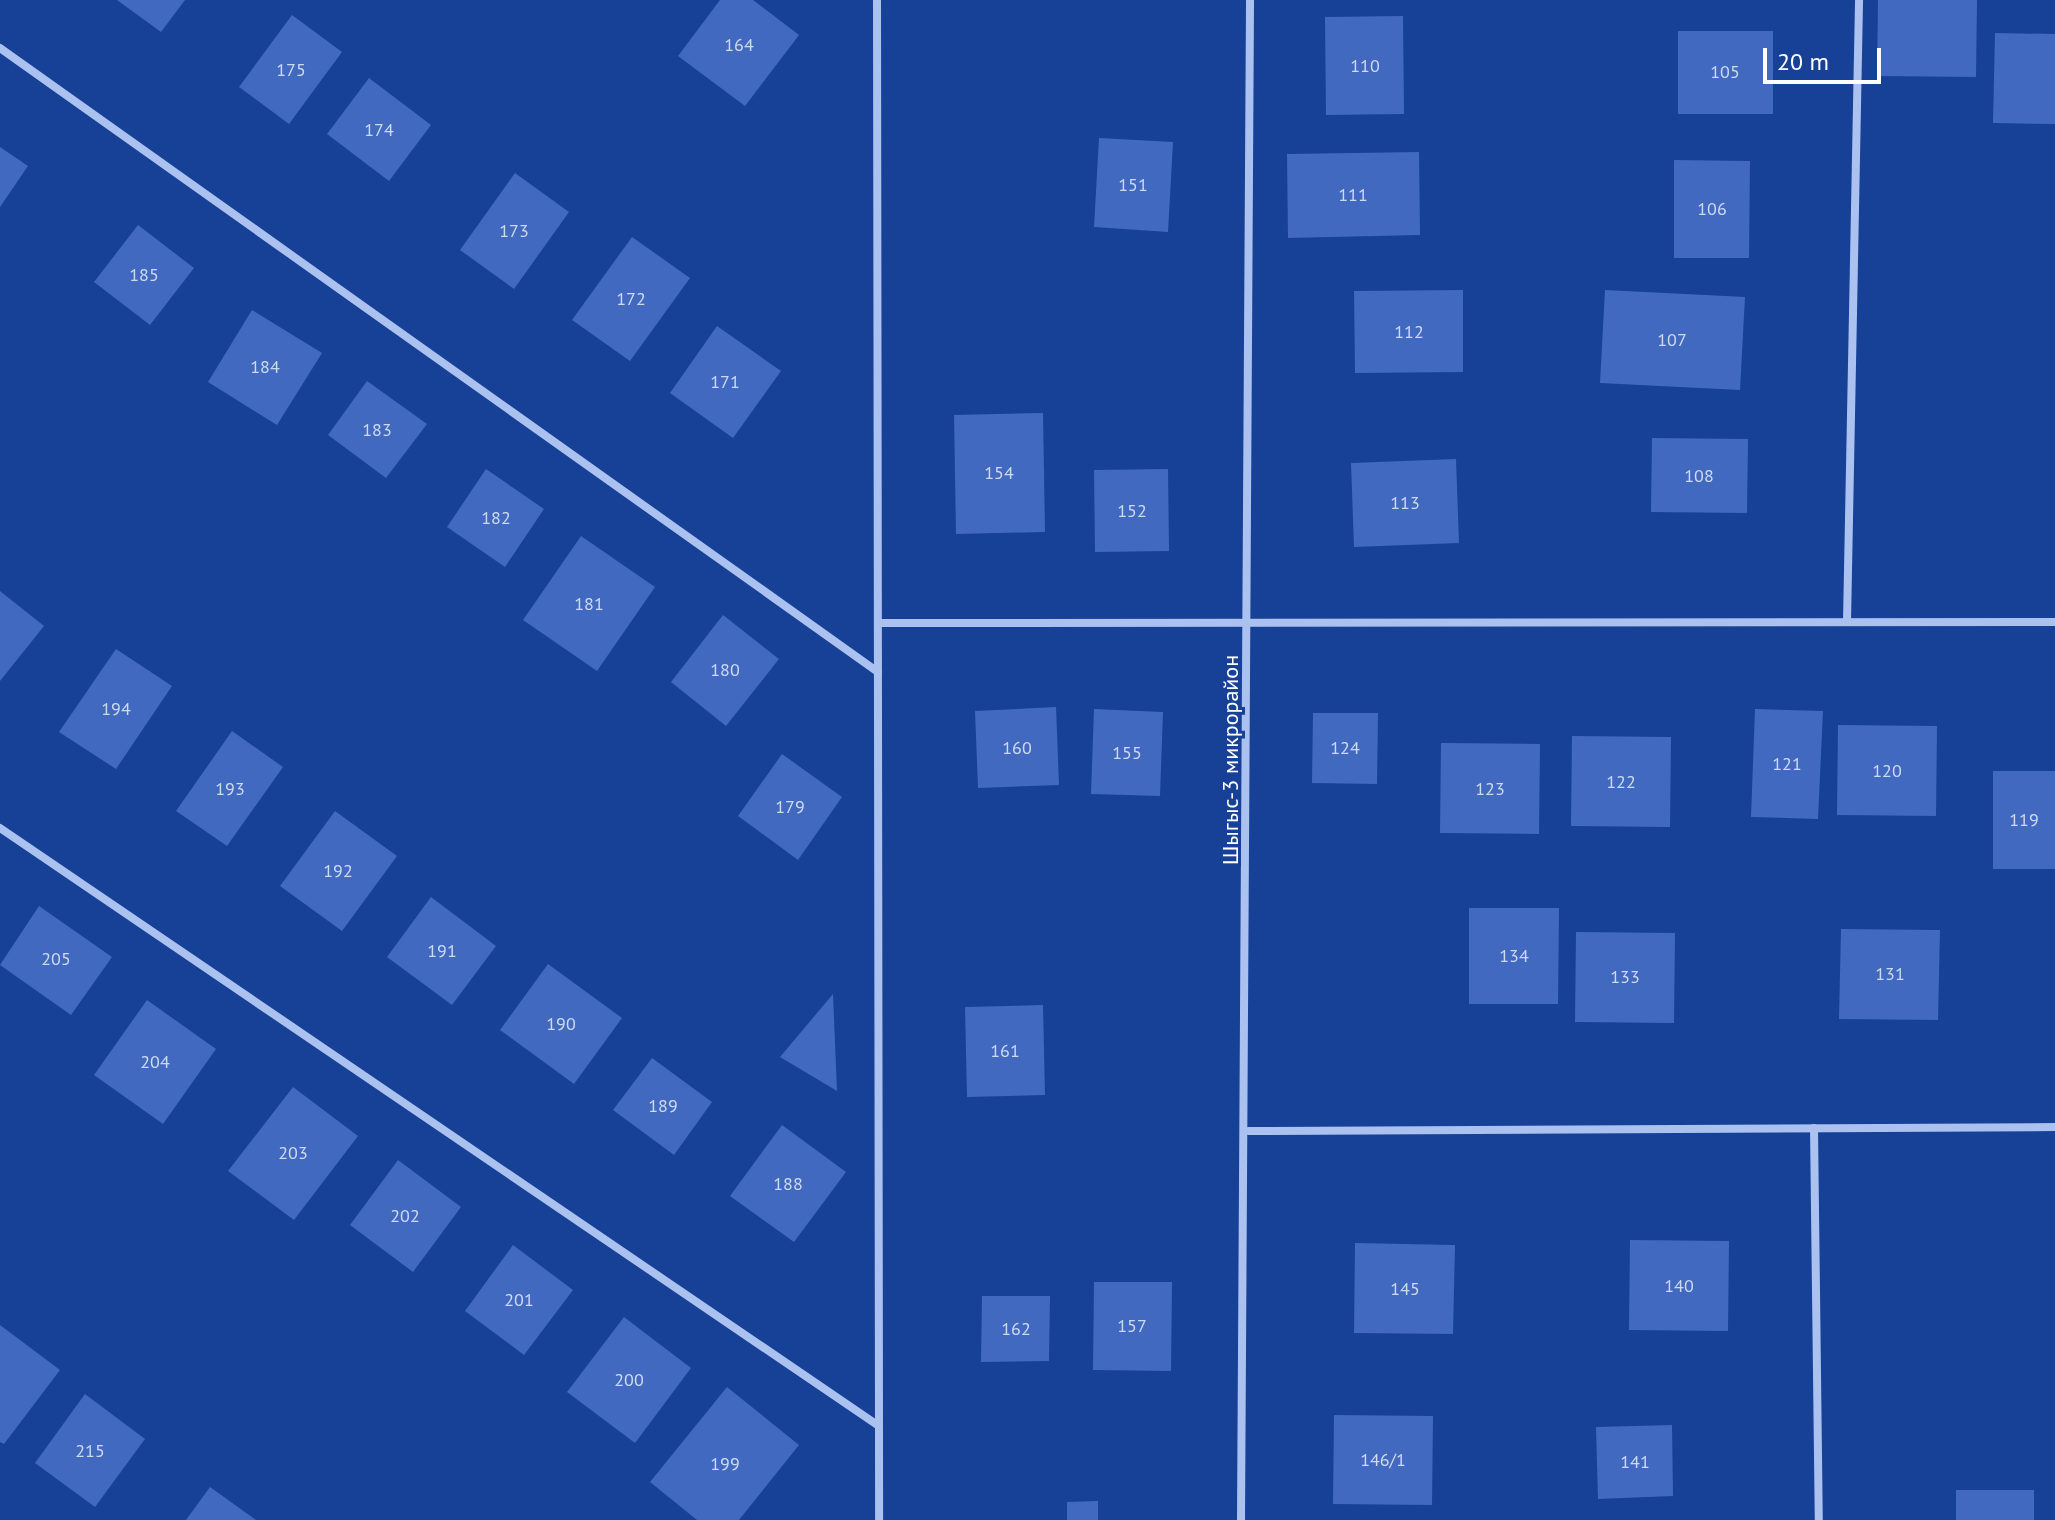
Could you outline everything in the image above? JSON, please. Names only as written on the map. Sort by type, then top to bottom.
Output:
[{"type":"street","points":[[877,0],[879,1520]]},
{"type":"street","name":"Шыгыс-3 микрорайон","points":[[1241,1520],[1249,1131],[1250,0]]},
{"type":"street","points":[[1847,622],[1859,0]]},
{"type":"street","points":[[0,48],[878,672]]},
{"type":"street","points":[[878,623],[2055,622]]},
{"type":"street","points":[[0,828],[879,1426]]},
{"type":"street","points":[[1249,1131],[2055,1127]]},
{"type":"street","points":[[1814,1128],[1819,1520]]},
{"type":"building","points":[[117,0],[185,0],[161,32]]},
{"type":"building","points":[[720,0],[753,0],[799,35],[745,106],[678,56]]},
{"type":"building","points":[[1878,0],[1977,0],[1976,77],[1877,76]]},
{"type":"building","points":[[292,15],[342,52],[289,124],[239,87]]},
{"type":"building","points":[[1403,16],[1404,114],[1326,115],[1325,17]]},
{"type":"building","points":[[1678,31],[1773,31],[1773,114],[1678,114]]},
{"type":"building","points":[[1995,33],[2055,34],[2055,124],[1993,123]]},
{"type":"building","points":[[369,78],[431,125],[389,181],[327,134]]},
{"type":"building","points":[[1099,138],[1173,142],[1168,232],[1094,227]]},
{"type":"building","points":[[0,147],[28,166],[0,207]]},
{"type":"building","points":[[1419,152],[1420,235],[1288,238],[1287,154]]},
{"type":"building","points":[[1674,160],[1750,161],[1749,258],[1674,258]]},
{"type":"building","points":[[515,173],[569,212],[514,289],[460,250]]},
{"type":"building","points":[[138,225],[194,268],[150,325],[94,282]]},
{"type":"building","points":[[632,237],[690,278],[630,361],[572,320]]},
{"type":"building","points":[[1463,290],[1463,372],[1355,373],[1354,291]]},
{"type":"building","points":[[1605,290],[1745,297],[1740,390],[1600,383]]},
{"type":"building","points":[[252,310],[322,353],[277,425],[208,382]]},
{"type":"building","points":[[717,326],[781,371],[733,438],[670,393]]},
{"type":"building","points":[[367,381],[427,424],[386,478],[328,435]]},
{"type":"building","points":[[1043,413],[1045,532],[956,534],[954,415]]},
{"type":"building","points":[[1652,438],[1748,439],[1747,513],[1651,512]]},
{"type":"building","points":[[1456,459],[1459,543],[1354,547],[1351,463]]},
{"type":"building","points":[[486,469],[544,509],[505,567],[447,527]]},
{"type":"building","points":[[1168,469],[1169,551],[1095,552],[1094,470]]},
{"type":"building","points":[[581,536],[655,587],[597,671],[523,620]]},
{"type":"building","points":[[0,591],[44,626],[0,681]]},
{"type":"building","points":[[723,615],[779,659],[726,726],[671,682]]},
{"type":"building","points":[[116,649],[172,686],[116,769],[59,732]]},
{"type":"building","points":[[1056,707],[1059,785],[978,788],[975,711]]},
{"type":"building","points":[[1094,709],[1163,712],[1160,796],[1091,794]]},
{"type":"building","points":[[1755,709],[1823,711],[1818,819],[1751,817]]},
{"type":"building","points":[[1313,713],[1378,713],[1377,784],[1312,783]]},
{"type":"building","points":[[1838,725],[1937,726],[1936,816],[1837,815]]},
{"type":"building","points":[[232,731],[283,767],[227,846],[176,811]]},
{"type":"building","points":[[1572,736],[1671,737],[1670,827],[1571,826]]},
{"type":"building","points":[[1441,743],[1540,744],[1539,834],[1440,833]]},
{"type":"building","points":[[782,754],[842,797],[798,860],[738,816]]},
{"type":"building","points":[[1993,771],[2055,771],[2055,869],[1993,869]]},
{"type":"building","points":[[335,811],[397,856],[342,931],[280,886]]},
{"type":"building","points":[[431,897],[496,946],[452,1005],[387,957]]},
{"type":"building","points":[[39,906],[112,957],[71,1015],[0,965]]},
{"type":"building","points":[[1469,908],[1559,908],[1558,1004],[1469,1004]]},
{"type":"building","points":[[1841,929],[1940,930],[1938,1020],[1839,1019]]},
{"type":"building","points":[[1576,932],[1675,933],[1674,1023],[1575,1022]]},
{"type":"building","points":[[548,964],[622,1018],[574,1084],[500,1030]]},
{"type":"building","points":[[833,994],[837,1091],[780,1057]]},
{"type":"building","points":[[147,1000],[216,1049],[163,1124],[94,1075]]},
{"type":"building","points":[[1043,1005],[1045,1095],[967,1097],[965,1007]]},
{"type":"building","points":[[652,1058],[712,1102],[674,1155],[613,1110]]},
{"type":"building","points":[[293,1087],[358,1136],[294,1220],[228,1171]]},
{"type":"building","points":[[782,1125],[846,1172],[794,1242],[730,1196]]},
{"type":"building","points":[[398,1160],[461,1207],[413,1272],[350,1225]]},
{"type":"building","points":[[1630,1240],[1729,1241],[1728,1331],[1629,1330]]},
{"type":"building","points":[[1355,1243],[1455,1245],[1453,1334],[1354,1333]]},
{"type":"building","points":[[513,1245],[573,1290],[524,1355],[465,1311]]},
{"type":"building","points":[[1094,1282],[1172,1282],[1171,1371],[1093,1370]]},
{"type":"building","points":[[982,1296],[1050,1296],[1049,1361],[981,1362]]},
{"type":"building","points":[[624,1317],[691,1368],[635,1443],[567,1392]]},
{"type":"building","points":[[0,1325],[60,1370],[4,1444],[0,1442]]},
{"type":"building","points":[[727,1387],[799,1445],[739,1520],[697,1520],[650,1482]]},
{"type":"building","points":[[85,1394],[145,1439],[95,1507],[35,1463]]},
{"type":"building","points":[[1334,1415],[1433,1416],[1432,1505],[1333,1504]]},
{"type":"building","points":[[1672,1425],[1673,1496],[1598,1499],[1596,1427]]},
{"type":"building","points":[[210,1487],[256,1520],[186,1520]]},
{"type":"building","points":[[1956,1490],[2034,1490],[2034,1520],[1956,1520]]},
{"type":"building","points":[[1098,1501],[1098,1520],[1067,1520],[1067,1502]]}]
